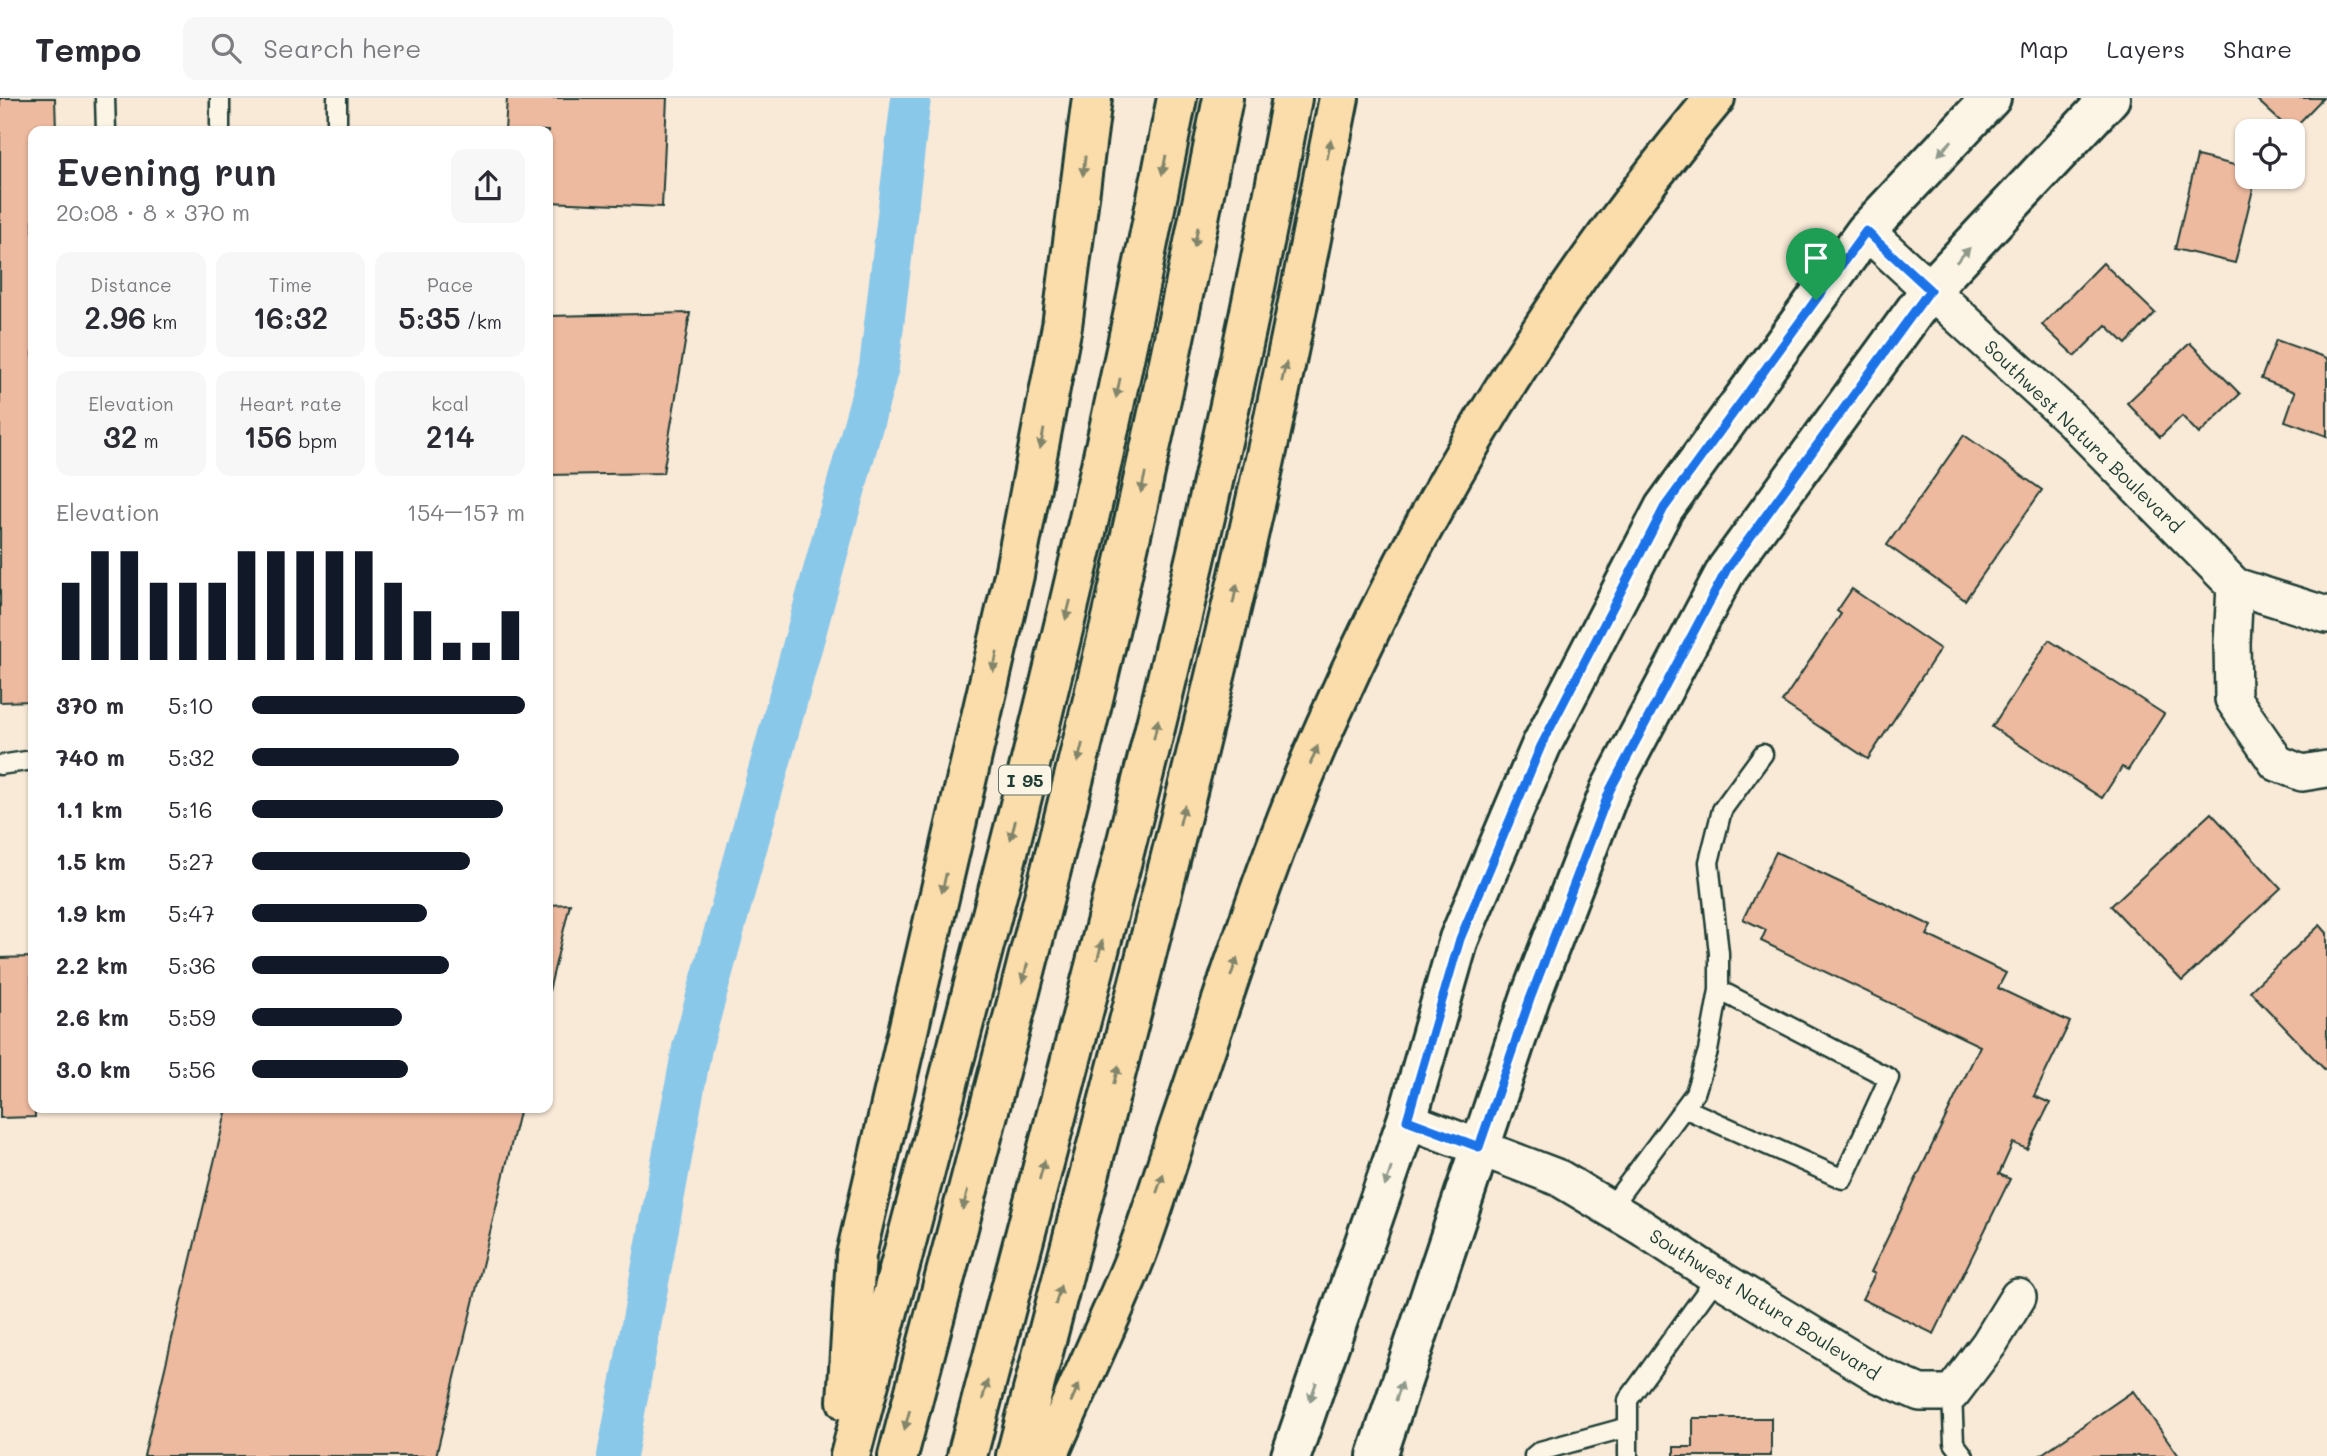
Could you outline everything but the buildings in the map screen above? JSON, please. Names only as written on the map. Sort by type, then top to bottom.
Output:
[{"type":"highway","points":[[843,1456],[856,1255],[1020,548],[1062,326],[1092,98]]},
{"type":"highway","name":"I 95","points":[[850,1456],[1006,857],[1075,579],[1177,98]]},
{"type":"highway","points":[[898,1456],[1094,697],[1172,353],[1223,98]]},
{"type":"highway","points":[[967,1456],[1154,739],[1246,329],[1293,98]]},
{"type":"highway","points":[[1016,1456],[1159,908],[1228,622],[1292,336],[1339,98]]},
{"type":"highway","points":[[1048,1456],[1137,1253],[1229,980],[1288,818],[1325,728],[1375,622],[1441,495],[1535,341],[1630,204],[1715,98]]},
{"type":"street","points":[[1291,1456],[1407,1120],[1460,939],[1541,746],[1664,508],[1866,231],[1991,98]]},
{"type":"street","points":[[1377,1456],[1530,999],[1610,790],[1727,569],[1930,290],[2109,98]]},
{"type":"street","name":"Southwest Natura Boulevard","points":[[1866,231],[2071,419],[2235,586],[2327,615]]},
{"type":"street","points":[[2235,586],[2233,699],[2277,763],[2302,773],[2327,769]]},
{"type":"street","name":"Southwest Natura Boulevard","points":[[1407,1120],[1559,1178],[1879,1375],[1920,1393],[1952,1393]]},
{"type":"street","points":[[1952,1393],[1989,1344],[2018,1297]]},
{"type":"lane","points":[[105,98],[106,126]]},
{"type":"lane","points":[[220,98],[220,126]]},
{"type":"lane","points":[[337,98],[337,126]]},
{"type":"lane","points":[[1610,1208],[1695,1093],[1708,1051],[1719,990],[1719,953],[1709,862],[1722,810],[1763,754]]},
{"type":"lane","points":[[0,765],[28,761]]},
{"type":"lane","points":[[1684,1108],[1843,1179],[1888,1078],[1719,990]]},
{"type":"lane","points":[[1628,1456],[1628,1400],[1717,1277]]},
{"type":"lane","points":[[1952,1393],[1954,1443],[1964,1456]]},
{"type":"lane","points":[[1534,1456],[1540,1451],[1628,1427]]},
{"type":"waterway","points":[[617,1456],[692,1048],[879,367],[911,98]]},
{"type":"route","points":[[1866,231],[1930,290],[1727,569],[1610,790],[1530,999],[1479,1147],[1407,1120],[1460,939],[1541,746],[1664,508],[1816,300],[1866,231]]}]
